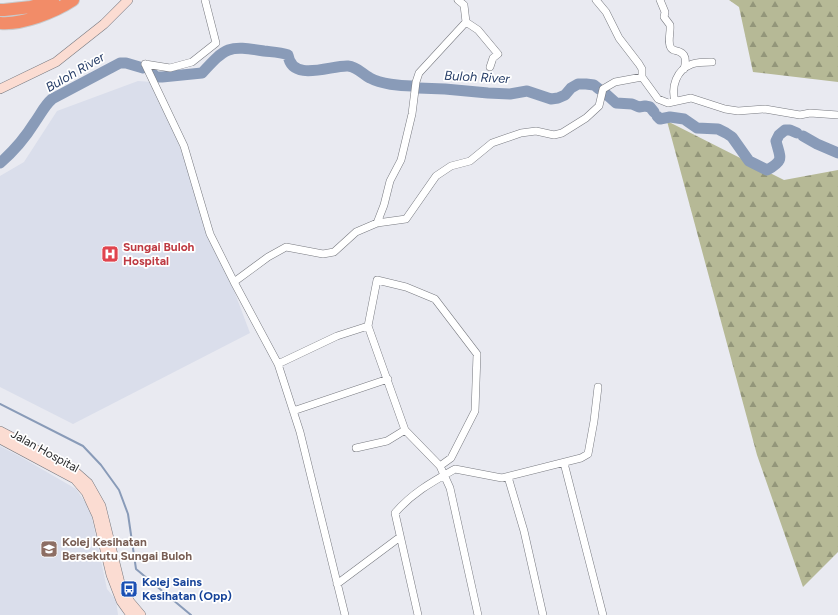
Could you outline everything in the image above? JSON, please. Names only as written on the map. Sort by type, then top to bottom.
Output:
[{"type":"highway","points":[[0,10],[31,7],[53,0]]},
{"type":"highway","points":[[0,23],[8,24],[36,17],[65,6],[73,0]]},
{"type":"main road","points":[[0,89],[56,62],[104,24],[128,0]]},
{"type":"main road","name":"Jalan Hospital","points":[[0,431],[71,468],[88,483],[101,506],[128,610]]},
{"type":"main road","name":"Jalan Hospital","points":[[0,440],[75,479],[86,492],[97,516],[111,575],[121,602],[128,610],[142,615]]},
{"type":"street","points":[[205,0],[216,44],[192,62],[170,68],[145,64],[184,146],[210,234],[278,364],[300,432],[345,615]]},
{"type":"street","points":[[377,223],[384,205],[390,181],[401,160],[412,114],[416,82],[419,73],[466,22],[464,5],[458,0]]},
{"type":"street","points":[[596,0],[606,12],[619,38],[639,64],[642,69],[642,77],[658,100],[668,103],[691,98],[724,109],[738,111],[765,109],[800,115],[810,113],[838,115]]},
{"type":"street","points":[[660,0],[665,12],[664,17],[670,25],[669,44],[671,48],[680,52],[684,56],[686,60],[684,69]]},
{"type":"street","points":[[466,22],[478,30],[498,54],[493,58],[490,67]]},
{"type":"street","points":[[675,101],[673,93],[676,78],[684,69],[692,64],[712,62]]},
{"type":"street","points":[[234,282],[268,257],[286,246],[323,254],[334,252],[356,232],[377,223],[406,219],[436,176],[451,166],[470,161],[492,143],[520,133],[536,131],[554,135],[562,133],[586,118],[599,106],[603,89],[615,82],[642,77]]},
{"type":"street","points":[[440,466],[451,458],[474,411],[477,354],[435,300],[406,287],[377,280],[368,326],[405,430],[440,466],[450,488],[478,615]]},
{"type":"street","points":[[278,364],[337,336],[368,326]]},
{"type":"street","points":[[293,411],[388,380]]},
{"type":"street","points":[[418,615],[395,514],[406,500],[455,469],[502,478],[564,463],[581,458],[588,454],[598,387]]},
{"type":"street","points":[[356,448],[387,441],[405,430]]},
{"type":"street","points":[[564,463],[603,615]]},
{"type":"street","points":[[508,477],[524,531],[543,615]]},
{"type":"street","points":[[337,584],[400,537]]},
{"type":"shaded area","name":"Sungai Buloh Hospital","points":[[138,81],[152,82],[167,113],[250,333],[73,424],[0,387],[0,176],[24,162],[57,111]]},
{"type":"shaded area","name":"Kolej Kesihatan Bersekutu Sungai Buloh","points":[[0,446],[76,489],[90,509],[107,589],[116,600],[118,615],[0,615]]},
{"type":"green space","points":[[729,0],[838,0],[838,82],[753,72],[739,7]]},
{"type":"green space","points":[[667,121],[784,180],[838,170],[838,552],[803,587],[757,455]]},
{"type":"waterway","name":"Buloh River","points":[[152,73],[156,77],[202,73],[223,53],[235,48],[242,48],[288,55],[291,63],[304,71],[348,66],[355,68],[370,78],[380,82],[412,86]]},
{"type":"waterway","name":"Buloh River","points":[[0,163],[23,139],[52,99],[120,63],[126,63],[143,68]]},
{"type":"waterway","name":"Buloh River","points":[[418,88],[510,94],[527,91],[551,99],[565,95],[571,88],[578,84],[594,85],[599,89]]},
{"type":"waterway","name":"Buloh River","points":[[606,94],[616,103],[632,104],[639,107],[650,107],[654,112]]},
{"type":"waterway","name":"Buloh River","points":[[657,116],[660,119],[670,117],[684,119],[697,128],[718,129],[732,137],[749,161],[767,170],[779,161],[780,155],[776,141],[779,135],[785,130],[790,130],[797,133]]},
{"type":"waterway","name":"Buloh River","points":[[803,136],[838,153]]},
{"type":"waterway","points":[[0,404],[83,446],[101,465],[119,490],[128,514],[136,569],[191,615]]},
{"type":"place","name":"Sungai Buloh Hospital","points":[[110,254]]},
{"type":"place","name":"Kolej Kesihatan Bersekutu Sungai Buloh","points":[[49,549]]},
{"type":"place","name":"Kolej Sains Kesihatan (Opp)","points":[[129,589]]}]
